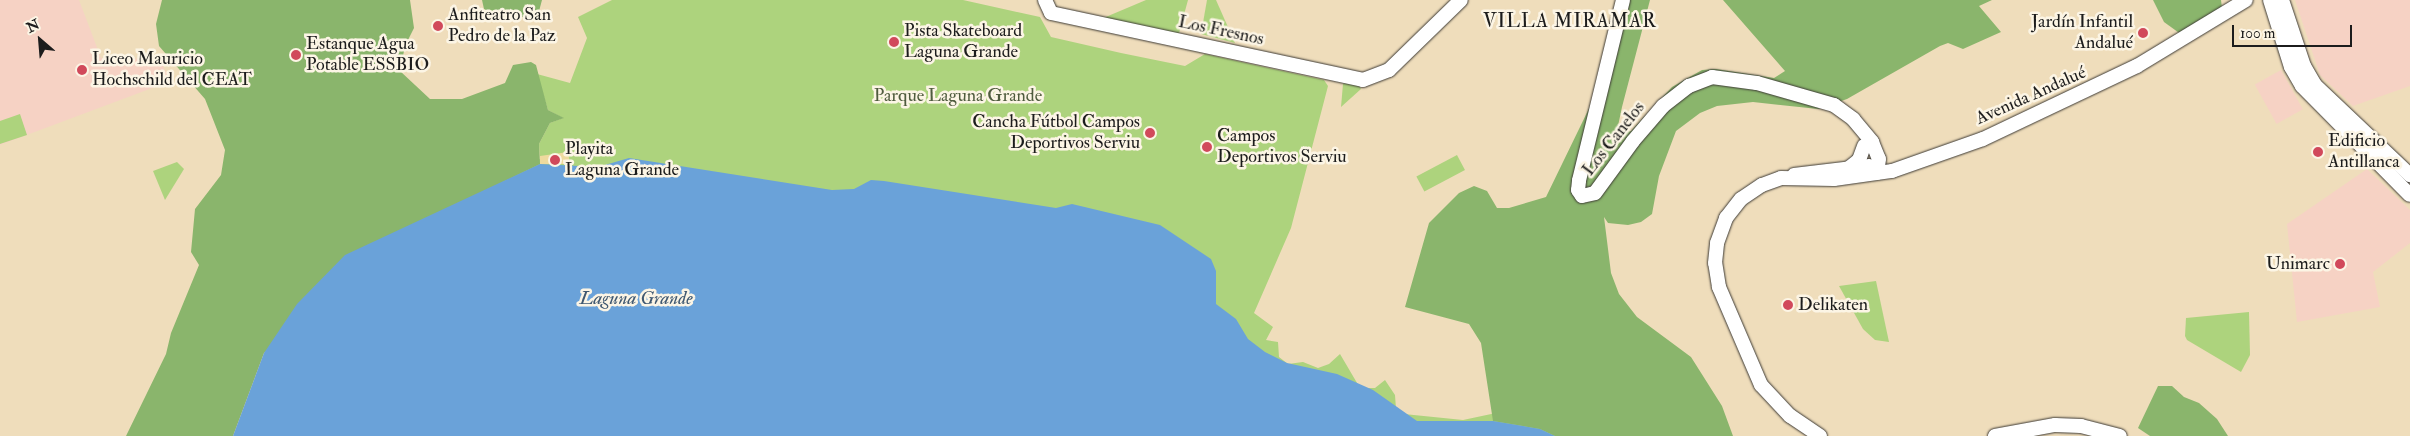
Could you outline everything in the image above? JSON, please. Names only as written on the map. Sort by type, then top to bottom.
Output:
[{"type":"street","name":"Los Fresnos","points":[[1045,0],[1051,13],[1352,79],[1369,79],[1383,74],[1461,0]]},
{"type":"street","name":"Los Canelos","points":[[1623,0],[1579,181],[1578,190],[1582,196],[1586,197],[1595,192],[1658,111],[1701,79],[1736,79],[1815,97],[1840,109],[1859,125],[1872,142],[1876,168]]},
{"type":"street","name":"Avenida Andalué","points":[[1789,177],[1821,180],[1876,168],[1919,155],[1930,156],[2004,130],[2105,83],[2166,50],[2246,0]]},
{"type":"street","points":[[2270,0],[2291,67],[2302,86],[2410,196]]},
{"type":"street","points":[[2282,0],[2304,66],[2315,85],[2410,175]]},
{"type":"street","points":[[1859,125],[1864,146],[1876,168]]},
{"type":"street","points":[[1849,168],[1859,160],[1864,146]]},
{"type":"street","name":"Avenida Andalué","points":[[1820,436],[1790,416],[1761,385],[1731,318],[1716,272],[1717,243],[1731,212],[1757,187],[1809,170],[1876,168]]},
{"type":"street","points":[[1995,436],[2055,425],[2088,427],[2120,436]]},
{"type":"shaded area","name":"Liceo Mauricio Hochschild del CEAT","points":[[0,0],[79,0],[101,58],[159,59],[171,81],[0,145]]},
{"type":"shaded area","points":[[2295,0],[2410,0],[2410,86],[2353,106],[2320,75]]},
{"type":"shaded area","points":[[2281,70],[2303,109],[2277,124],[2255,85]]},
{"type":"shaded area","points":[[2367,169],[2410,210],[2410,243],[2373,272],[2380,307],[2297,322],[2287,224]]},
{"type":"green space","points":[[162,0],[410,0],[414,28],[405,46],[400,71],[430,99],[462,99],[505,83],[513,65],[531,62],[536,65],[548,110],[564,118],[550,123],[539,144],[540,164],[445,210],[264,353],[233,436],[126,436],[166,354],[171,333],[199,265],[191,252],[195,209],[221,175],[225,150],[205,99],[159,46],[156,24]]},
{"type":"green space","points":[[482,0],[542,0],[538,15],[508,19],[484,9]]},
{"type":"green space","name":"Laguna Grande","points":[[612,0],[963,0],[1040,17],[1051,37],[1121,53],[1185,66],[1205,54],[1324,80],[1328,86],[1291,228],[1254,313],[1273,327],[1266,340],[1278,342],[1279,357],[1288,364],[1303,362],[1318,368],[1329,364],[1340,354],[1360,388],[1375,388],[1385,380],[1395,395],[1396,409],[1404,414],[1463,420],[1496,413],[1591,436],[269,436],[272,340],[316,265],[540,159],[539,144],[550,123],[563,118],[548,110],[537,74],[570,83],[587,38],[578,17]]},
{"type":"green space","points":[[1146,0],[1188,0],[1179,33],[1172,35],[1101,19]]},
{"type":"green space","points":[[1207,0],[1216,0],[1235,43],[1201,34]]},
{"type":"green space","points":[[1626,0],[1650,0],[1618,126],[1624,132],[1631,131],[1672,87],[1702,70],[1716,69],[1774,78],[1785,71],[1723,0],[1992,0],[1979,6],[2001,32],[1963,49],[1948,43],[1940,46],[1847,99],[1818,109],[1753,102],[1717,106],[1700,113],[1676,131],[1659,176],[1652,214],[1641,222],[1628,225],[1608,223],[1604,217],[1611,273],[1619,294],[1637,317],[1691,357],[1722,406],[1733,436],[1555,436],[1540,429],[1493,421],[1481,343],[1469,324],[1405,307],[1429,223],[1459,193],[1474,186],[1487,191],[1497,208],[1509,208],[1546,197],[1613,59]]},
{"type":"green space","points":[[2153,0],[2221,0],[2222,8],[2182,35],[2164,22]]},
{"type":"green space","points":[[1346,82],[1358,84],[1361,89],[1341,107],[1343,84]]},
{"type":"green space","points":[[20,114],[27,135],[0,144],[0,121]]},
{"type":"green space","points":[[1457,155],[1465,170],[1424,192],[1416,177]]},
{"type":"green space","points":[[177,162],[184,169],[165,200],[153,171]]},
{"type":"green space","points":[[1876,281],[1889,342],[1875,340],[1863,329],[1839,286]]},
{"type":"green space","points":[[2249,312],[2250,355],[2241,372],[2187,340],[2185,336],[2186,318]]},
{"type":"green space","points":[[2158,386],[2172,386],[2184,397],[2199,403],[2217,419],[2228,436],[2150,436],[2138,428]]},
{"type":"sand","name":"Playita Laguna Grande","points":[[568,152],[570,164],[540,164],[540,156]]},
{"type":"water","name":"Laguna Grande","points":[[629,158],[832,190],[854,189],[871,180],[1056,208],[1072,204],[1160,225],[1211,259],[1216,271],[1216,304],[1236,319],[1248,339],[1265,352],[1287,363],[1337,374],[1373,390],[1417,421],[1493,421],[1540,429],[1555,436],[233,436],[264,353],[297,304],[345,255],[540,164],[598,167]]},
{"type":"place","name":"Anfiteatro San Pedro de la Paz","points":[[438,26]]},
{"type":"place","name":"Jardín Infantil Andalué","points":[[2143,33]]},
{"type":"place","name":"Pista Skateboard Laguna Grande","points":[[894,42]]},
{"type":"place","name":"Estanque Agua Potable ESSBIO","points":[[296,55]]},
{"type":"place","name":"Liceo Mauricio Hochschild del CEAT","points":[[82,70]]},
{"type":"place","name":"Cancha Fútbol Campos Deportivos Serviu","points":[[1150,133]]},
{"type":"place","name":"Campos Deportivos Serviu","points":[[1207,147]]},
{"type":"place","name":"Edificio Antillanca","points":[[2318,152]]},
{"type":"place","name":"Playita Laguna Grande","points":[[555,160]]},
{"type":"place","name":"Unimarc","points":[[2340,264]]},
{"type":"place","name":"Delikaten","points":[[1788,305]]},
{"type":"district","name":"VILLA MIRAMAR","points":[[1570,22]]},
{"type":"park label","name":"Parque Laguna Grande","points":[[958,96]]}]
